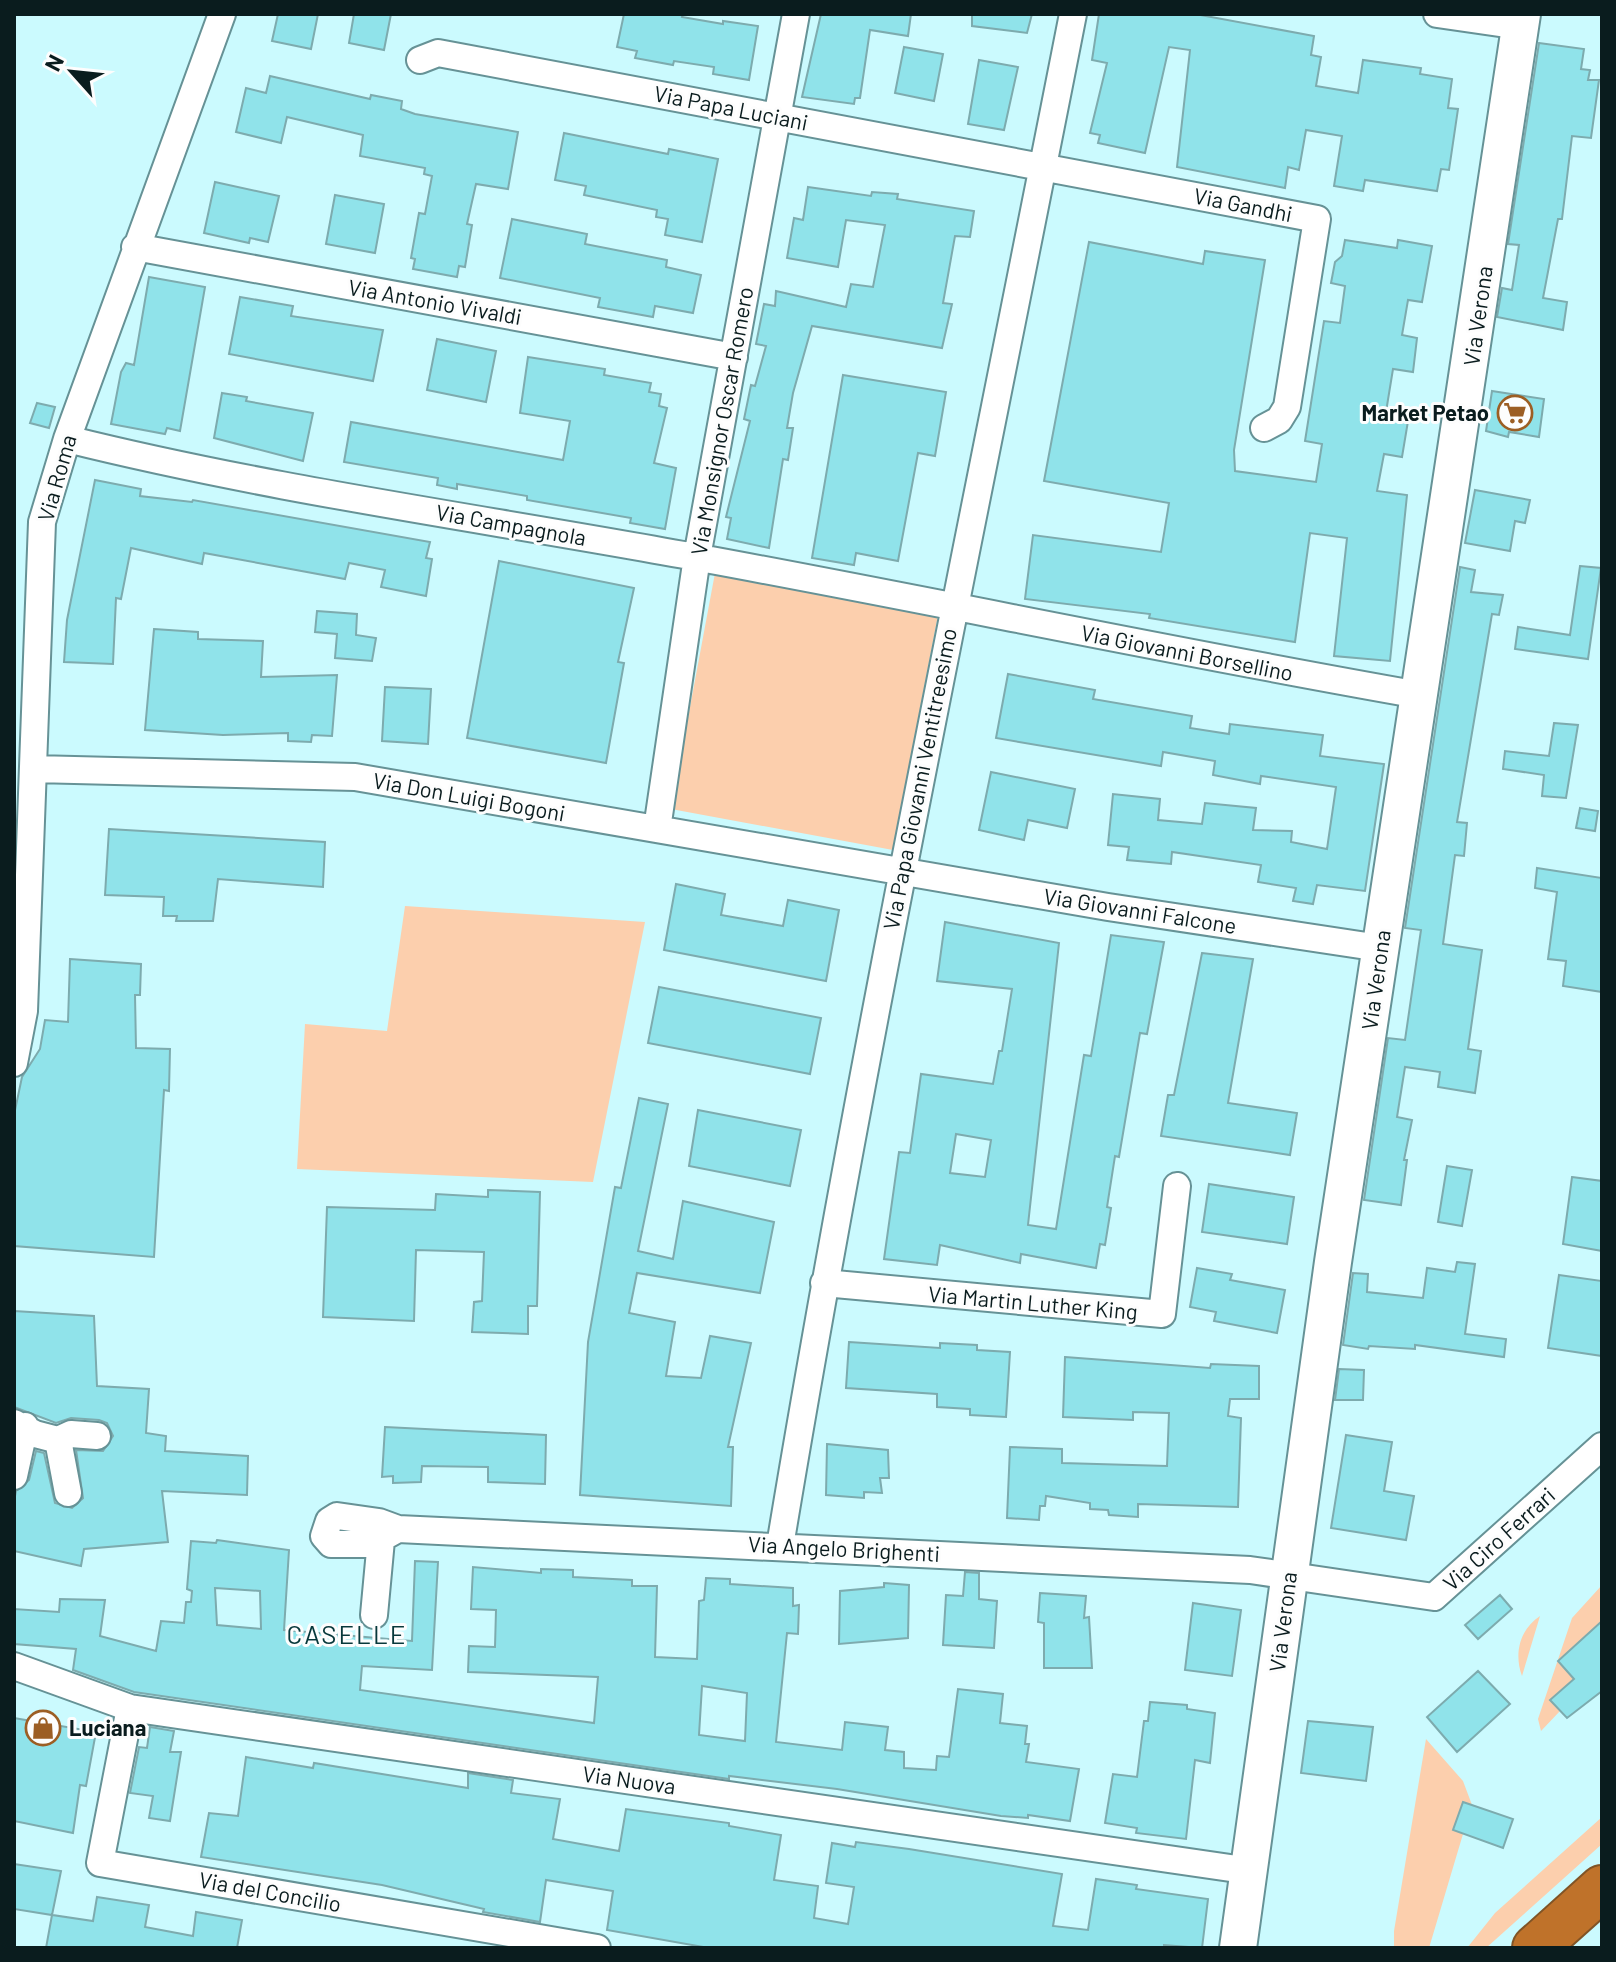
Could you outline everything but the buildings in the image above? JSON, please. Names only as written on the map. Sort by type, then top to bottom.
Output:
[{"type":"highway","points":[[1535,1948],[1602,1888]]},
{"type":"street","name":"Via Roma","points":[[14,1063],[34,769],[27,559],[135,247],[222,14]]},
{"type":"street","name":"Via Monsignor Oscar Romero","points":[[657,829],[697,557],[796,14]]},
{"type":"street","name":"Via Papa Giovanni Ventitreesimo","points":[[780,1546],[824,1283],[901,871],[1073,14]]},
{"type":"street","points":[[1437,14],[1521,20]]},
{"type":"street","name":"Via Verona","points":[[1238,1948],[1251,1871],[1288,1575],[1380,948],[1521,20]]},
{"type":"street","name":"Via Papa Luciani","points":[[420,60],[438,53],[1043,167]]},
{"type":"street","name":"Via Gandhi","points":[[1043,167],[1317,219],[1287,407],[1279,420],[1264,428]]},
{"type":"street","name":"Via Antonio Vivaldi","points":[[135,247],[734,357]]},
{"type":"street","name":"Via Campagnola","points":[[67,439],[201,471],[697,557],[955,607]]},
{"type":"street","name":"Via Giovanni Borsellino","points":[[955,607],[1261,669],[1420,695]]},
{"type":"street","name":"Via Don Luigi Bogoni","points":[[34,769],[355,777],[901,871]]},
{"type":"street","name":"Via Giovanni Falcone","points":[[901,871],[1108,907],[1380,948]]},
{"type":"street","name":"Via Martin Luther King","points":[[824,1283],[1162,1314],[1177,1186]]},
{"type":"street","points":[[14,1476],[19,1425],[35,1434],[58,1440],[71,1434],[97,1436]]},
{"type":"street","points":[[58,1440],[68,1493]]},
{"type":"street","name":"Via Ciro Ferrari","points":[[1288,1575],[1434,1597],[1602,1446]]},
{"type":"street","name":"Via Angelo Brighenti","points":[[374,1615],[390,1535],[780,1546],[1288,1575]]},
{"type":"street","name":"Via Nuova","points":[[14,1666],[130,1708],[1251,1871]]},
{"type":"street","name":"Via del Concilio","points":[[130,1708],[100,1863],[534,1943],[597,1948]]},
{"type":"shaded area","points":[[715,573],[938,615],[893,850],[671,809]]},
{"type":"shaded area","points":[[405,906],[645,922],[593,1182],[297,1169],[305,1024],[387,1031]]},
{"type":"shaded area","points":[[1602,1585],[1602,1621],[1558,1661],[1574,1679],[1551,1700],[1560,1711],[1541,1731],[1538,1719],[1572,1618]]},
{"type":"shaded area","points":[[1540,1616],[1522,1676],[1518,1659],[1520,1643],[1527,1628]]},
{"type":"shaded area","points":[[1426,1739],[1463,1781],[1472,1805],[1463,1802],[1453,1830],[1463,1834],[1429,1948],[1394,1948],[1394,1931]]},
{"type":"shaded area","points":[[1602,1817],[1602,1844],[1486,1948],[1467,1948],[1495,1913]]},
{"type":"place","name":"Market Petao","points":[[1515,413]]},
{"type":"place","name":"Luciana","points":[[43,1728]]},
{"type":"district","name":"CASELLE","points":[[347,1635]]}]
